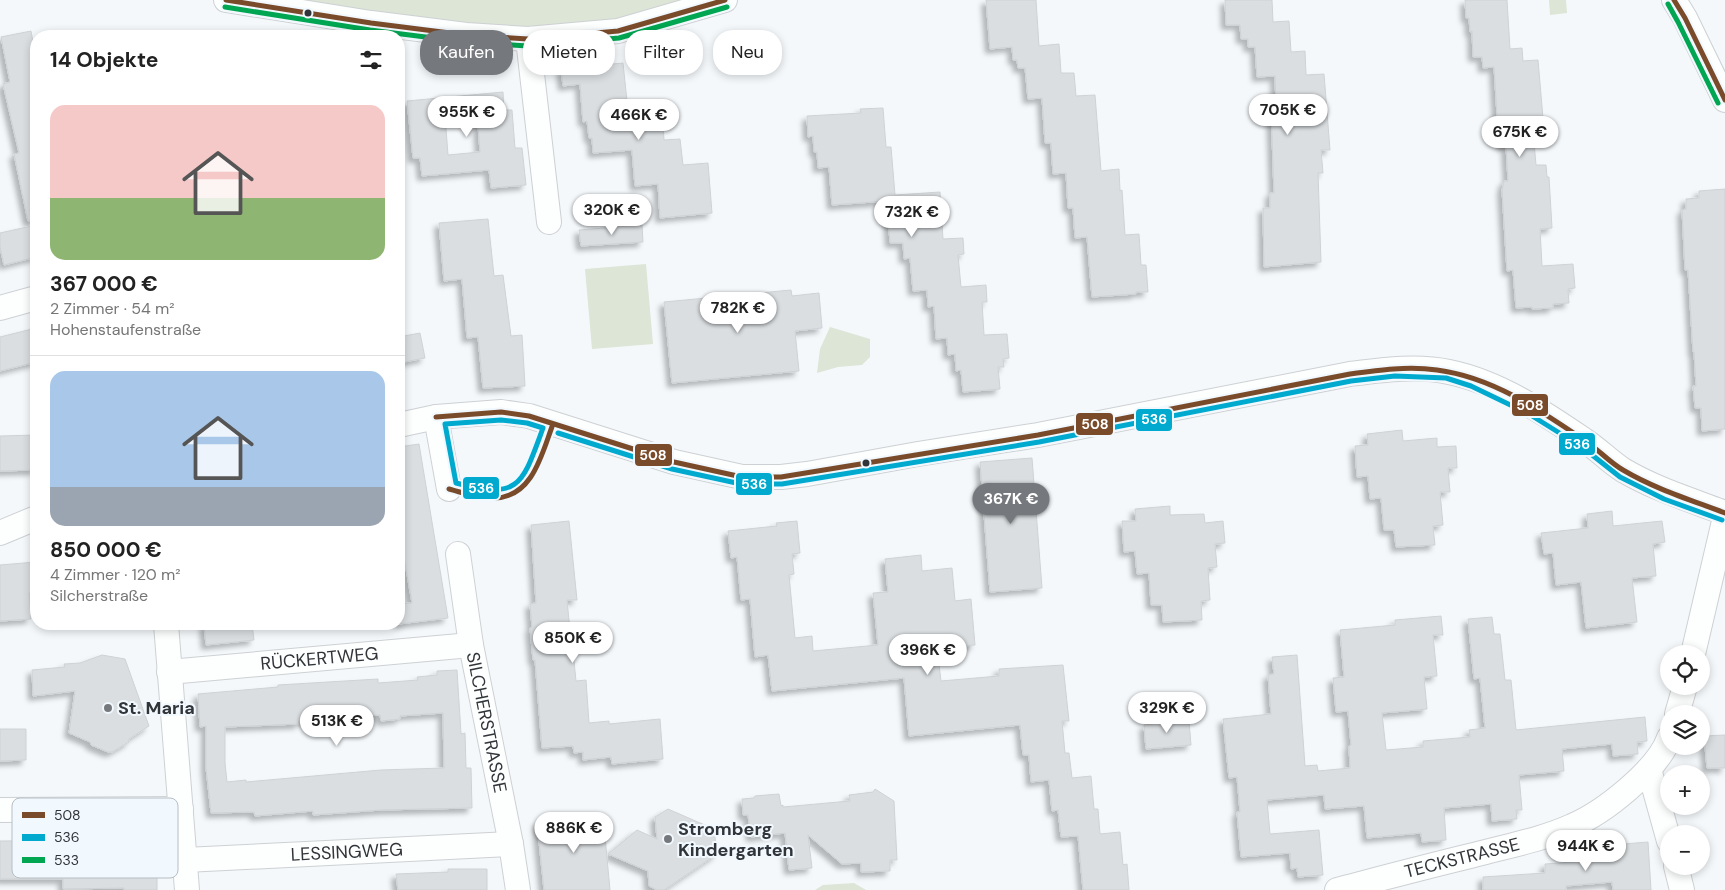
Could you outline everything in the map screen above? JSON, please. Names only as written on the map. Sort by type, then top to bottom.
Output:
[{"type":"street","points":[[226,0],[370,23],[466,35],[523,40]]},
{"type":"street","points":[[615,31],[725,0]]},
{"type":"street","points":[[1674,0],[1725,100]]},
{"type":"street","points":[[532,75],[549,222]]},
{"type":"street","points":[[0,308],[30,300]]},
{"type":"street","points":[[405,424],[436,417],[501,412],[529,416],[674,462],[742,477],[772,478],[807,474],[1038,435],[1350,374],[1395,368],[1447,371],[1474,379],[1533,406],[1586,441],[1623,470],[1667,492],[1725,515],[1695,645]]},
{"type":"street","points":[[436,417],[449,489]]},
{"type":"street","points":[[0,533],[30,520]]},
{"type":"street","name":"SILCHERSTRASSE","points":[[458,554],[471,645],[511,844],[518,890]]},
{"type":"street","points":[[166,630],[187,890]]},
{"type":"street","name":"RÜCKERTWEG","points":[[169,672],[471,645]]},
{"type":"street","name":"TECKSTRASSE","points":[[1337,890],[1533,840],[1571,827],[1586,820],[1614,800],[1649,769],[1660,752]]},
{"type":"street","points":[[1649,769],[1665,825]]},
{"type":"street","name":"LESSINGWEG","points":[[185,860],[511,844]]},
{"type":"street","points":[[1678,875],[1682,890]]},
{"type":"green space","points":[[226,0],[725,0],[608,30],[536,30]]},
{"type":"green space","points":[[1549,0],[1566,0],[1567,13],[1550,15]]},
{"type":"green space","points":[[646,264],[653,344],[592,349],[585,269]]},
{"type":"green space","points":[[830,327],[870,339],[870,357],[862,365],[838,367],[817,373],[820,349]]},
{"type":"green space","points":[[854,883],[866,890],[815,890],[823,885]]},
{"type":"building","points":[[986,0],[1036,0],[1039,46],[1059,44],[1061,73],[1074,73],[1076,96],[1095,95],[1101,171],[1119,169],[1125,235],[1139,234],[1141,265],[1146,265],[1148,292],[1092,297],[1087,237],[1075,238],[1073,208],[1068,208],[1066,173],[1053,174],[1051,143],[1045,143],[1042,98],[1028,99],[1025,68],[1018,68],[1017,60],[1013,60],[1012,47],[990,49]]},
{"type":"building","points":[[1225,0],[1272,0],[1273,22],[1289,21],[1291,52],[1305,51],[1306,75],[1324,74],[1330,150],[1321,150],[1323,173],[1318,173],[1321,262],[1264,267],[1263,208],[1270,208],[1270,193],[1274,193],[1271,108],[1276,108],[1275,76],[1257,77],[1255,47],[1248,47],[1248,39],[1241,39],[1240,25],[1226,25]]},
{"type":"building","points":[[1465,0],[1507,0],[1510,49],[1522,48],[1523,61],[1538,60],[1544,130],[1533,131],[1536,165],[1546,165],[1547,177],[1549,177],[1552,228],[1540,229],[1542,266],[1573,264],[1575,288],[1568,289],[1569,303],[1553,304],[1553,308],[1516,308],[1513,270],[1507,271],[1502,190],[1504,181],[1508,181],[1506,146],[1502,147],[1501,131],[1498,131],[1494,67],[1483,68],[1482,57],[1473,57],[1472,31],[1470,32],[1469,18],[1466,18]]},
{"type":"building","points":[[30,31],[30,221],[28,221],[14,154],[19,153],[3,84],[10,82],[1,37]]},
{"type":"building","points":[[623,63],[627,101],[637,100],[639,126],[663,124],[664,140],[680,139],[683,165],[708,163],[712,213],[660,218],[658,184],[635,186],[632,150],[593,153],[592,138],[589,138],[587,121],[583,122],[580,84],[563,86],[562,75],[615,75],[615,64]]},
{"type":"building","points":[[503,92],[504,110],[512,110],[515,148],[522,148],[526,185],[491,188],[489,170],[422,176],[420,158],[413,158],[407,101]],"holes":[[[477,112],[480,152],[448,155],[445,116]]]},
{"type":"building","points":[[883,108],[886,147],[891,147],[895,195],[940,192],[943,239],[963,238],[964,254],[958,255],[961,287],[986,285],[987,302],[982,302],[984,335],[1007,334],[1009,358],[1003,359],[1004,367],[998,367],[1000,389],[963,392],[961,370],[956,371],[955,354],[948,355],[947,338],[936,339],[934,306],[928,307],[927,290],[913,291],[910,258],[904,259],[903,243],[890,243],[887,201],[832,205],[829,167],[818,168],[813,136],[808,137],[807,116],[861,113],[860,109]]},
{"type":"building","points":[[1725,189],[1725,429],[1702,431],[1701,408],[1695,408],[1693,386],[1696,386],[1694,352],[1688,270],[1685,270],[1682,210],[1686,209],[1686,199],[1699,198],[1699,191]]},
{"type":"building","points":[[488,219],[494,276],[503,275],[511,336],[522,335],[525,386],[483,388],[478,337],[467,338],[462,279],[444,281],[439,223]]},
{"type":"building","points":[[642,225],[643,242],[581,246],[579,230]]},
{"type":"building","points":[[30,226],[30,258],[4,265],[0,247],[0,233]]},
{"type":"building","points":[[791,290],[792,296],[819,293],[822,328],[795,331],[799,371],[672,383],[664,302]]},
{"type":"building","points":[[30,330],[30,364],[0,371],[0,337]]},
{"type":"building","points":[[420,333],[425,358],[405,362],[405,336]]},
{"type":"building","points":[[1402,430],[1403,441],[1437,438],[1437,447],[1456,446],[1457,468],[1448,468],[1450,492],[1440,492],[1443,525],[1433,526],[1435,545],[1396,547],[1394,530],[1384,530],[1381,498],[1370,499],[1368,476],[1357,477],[1355,446],[1368,445],[1367,434]]},
{"type":"building","points":[[30,435],[30,470],[0,471],[0,436]]},
{"type":"building","points":[[419,444],[448,618],[405,623],[405,604],[412,603],[405,563],[405,446]]},
{"type":"building","points":[[1032,458],[1042,588],[990,592],[980,462]]},
{"type":"building","points":[[1170,506],[1170,515],[1204,514],[1205,523],[1223,521],[1225,543],[1215,544],[1217,567],[1208,568],[1210,600],[1201,601],[1202,620],[1163,622],[1162,605],[1151,605],[1149,573],[1137,574],[1135,551],[1124,552],[1122,521],[1136,521],[1135,509]]},
{"type":"building","points":[[1612,511],[1613,526],[1662,521],[1665,542],[1653,544],[1656,576],[1632,578],[1637,622],[1586,628],[1581,582],[1556,585],[1553,553],[1544,554],[1541,533],[1588,528],[1587,514]]},
{"type":"building","points":[[569,521],[577,600],[567,600],[572,651],[576,681],[586,680],[589,723],[609,721],[609,724],[660,719],[663,759],[612,764],[611,757],[583,760],[583,752],[574,753],[573,746],[542,748],[535,660],[533,660],[530,628],[532,627],[530,604],[536,603],[531,525]]},
{"type":"building","points":[[797,521],[800,553],[792,554],[794,574],[789,575],[795,638],[812,636],[813,651],[878,645],[873,593],[888,592],[885,559],[921,555],[922,571],[952,568],[955,601],[971,599],[975,645],[937,648],[941,681],[999,676],[999,669],[1063,665],[1069,721],[1062,721],[1065,753],[1069,753],[1072,778],[1091,776],[1094,809],[1098,809],[1100,834],[1120,832],[1123,865],[1127,864],[1129,890],[1083,890],[1078,836],[1061,837],[1058,810],[1052,811],[1049,780],[1031,782],[1029,755],[1023,755],[1020,725],[909,736],[904,678],[772,691],[768,655],[755,657],[750,599],[741,600],[737,557],[731,558],[728,531],[777,526],[776,523]]},
{"type":"building","points":[[30,562],[30,619],[0,621],[0,565]]},
{"type":"building","points":[[1441,616],[1443,635],[1433,635],[1437,676],[1424,677],[1427,709],[1382,713],[1386,750],[1423,747],[1423,741],[1470,737],[1469,730],[1485,728],[1480,678],[1474,679],[1468,619],[1492,617],[1494,634],[1500,634],[1505,680],[1511,680],[1516,730],[1645,717],[1647,741],[1637,742],[1638,754],[1613,756],[1612,744],[1562,749],[1564,771],[1519,775],[1522,810],[1516,810],[1517,819],[1492,821],[1491,804],[1444,808],[1446,840],[1422,842],[1421,833],[1367,838],[1364,806],[1325,809],[1324,795],[1267,800],[1270,834],[1319,830],[1323,875],[1298,877],[1297,868],[1291,869],[1290,853],[1241,857],[1237,812],[1240,812],[1237,777],[1229,778],[1223,719],[1271,714],[1268,675],[1274,674],[1272,657],[1297,655],[1305,766],[1317,765],[1318,771],[1350,768],[1349,746],[1351,745],[1348,711],[1336,712],[1333,678],[1344,677],[1340,630],[1395,625],[1395,620]]},
{"type":"building","points":[[205,630],[253,630],[254,640],[206,645]]},
{"type":"building","name":"St. Maria","points":[[102,655],[125,659],[149,726],[129,739],[129,742],[112,752],[91,745],[90,742],[69,733],[75,691],[33,696],[32,670],[65,667],[64,664],[80,663]]},
{"type":"building","points":[[457,670],[461,734],[465,733],[466,768],[471,768],[472,808],[381,810],[313,815],[313,811],[255,816],[254,812],[211,813],[206,768],[206,726],[200,727],[198,694],[278,687],[278,685],[378,679],[378,683],[418,680],[417,677],[437,675],[437,671]],"holes":[[[443,713],[444,768],[381,770],[227,782],[225,727],[299,724],[299,721],[380,715],[381,721],[400,719],[400,716]]]},
{"type":"building","points":[[1172,717],[1172,723],[1189,721],[1191,745],[1146,749],[1144,725],[1153,724],[1152,719]]},
{"type":"building","points":[[0,729],[26,729],[26,760],[0,761]]},
{"type":"building","points":[[1725,735],[1725,768],[1710,768],[1710,765],[1707,765],[1706,755],[1710,755],[1710,736]]},
{"type":"building","points":[[875,789],[894,801],[897,860],[890,860],[890,871],[861,872],[861,863],[842,864],[808,835],[812,868],[789,870],[785,833],[751,837],[748,815],[743,815],[742,799],[754,798],[755,796],[779,794],[781,806],[783,805],[783,807],[850,801],[849,795],[873,792]]},
{"type":"building","points":[[668,809],[714,829],[717,854],[664,890],[657,890],[649,886],[648,871],[608,854],[637,830],[657,839],[655,817]]},
{"type":"building","points":[[603,815],[610,890],[544,890],[537,822]]},
{"type":"building","points":[[0,841],[12,841],[12,878],[157,878],[157,890],[124,890],[124,888],[63,889],[63,879],[0,879]]},
{"type":"building","points":[[1648,842],[1651,890],[1613,890],[1612,882],[1566,886],[1566,890],[1483,890],[1483,877],[1545,873],[1545,864],[1601,860],[1600,846]]},
{"type":"building","points":[[448,869],[487,869],[487,890],[398,890],[396,874],[448,872]]},
{"type":"transit line","name":"508","points":[[226,0],[371,23],[466,35],[528,39],[618,31],[725,0]]},
{"type":"transit line","name":"508","points":[[1674,0],[1685,18],[1725,100]]},
{"type":"transit line","name":"533","points":[[1668,4],[1718,103]]},
{"type":"transit line","name":"533","points":[[225,7],[370,30]]},
{"type":"transit line","name":"533","points":[[405,34],[465,42],[528,46],[619,38],[727,7]]},
{"type":"transit line","name":"508","points":[[436,417],[501,412],[529,416],[674,462],[742,477],[781,477],[1038,435],[1350,374],[1415,368],[1457,374],[1496,387],[1550,417],[1618,467],[1635,477],[1673,494],[1725,513]]},
{"type":"transit line","name":"536","points":[[558,433],[672,469],[741,484],[782,484],[1039,442],[1351,381],[1395,376],[1446,378],[1471,386],[1529,414],[1582,447],[1620,477],[1664,499],[1722,520]]},
{"type":"transit line","name":"536","points":[[501,420],[527,423],[543,428],[530,463],[523,475],[516,483],[506,488],[494,490],[456,483],[445,424],[501,420]]},
{"type":"transit line","name":"508","points":[[449,489],[483,498],[508,496],[519,490],[534,472],[553,424]]},
{"type":"place","name":"St. Maria","points":[[108,708]]},
{"type":"place","name":"Stromberg Kindergarten","points":[[668,839]]}]
